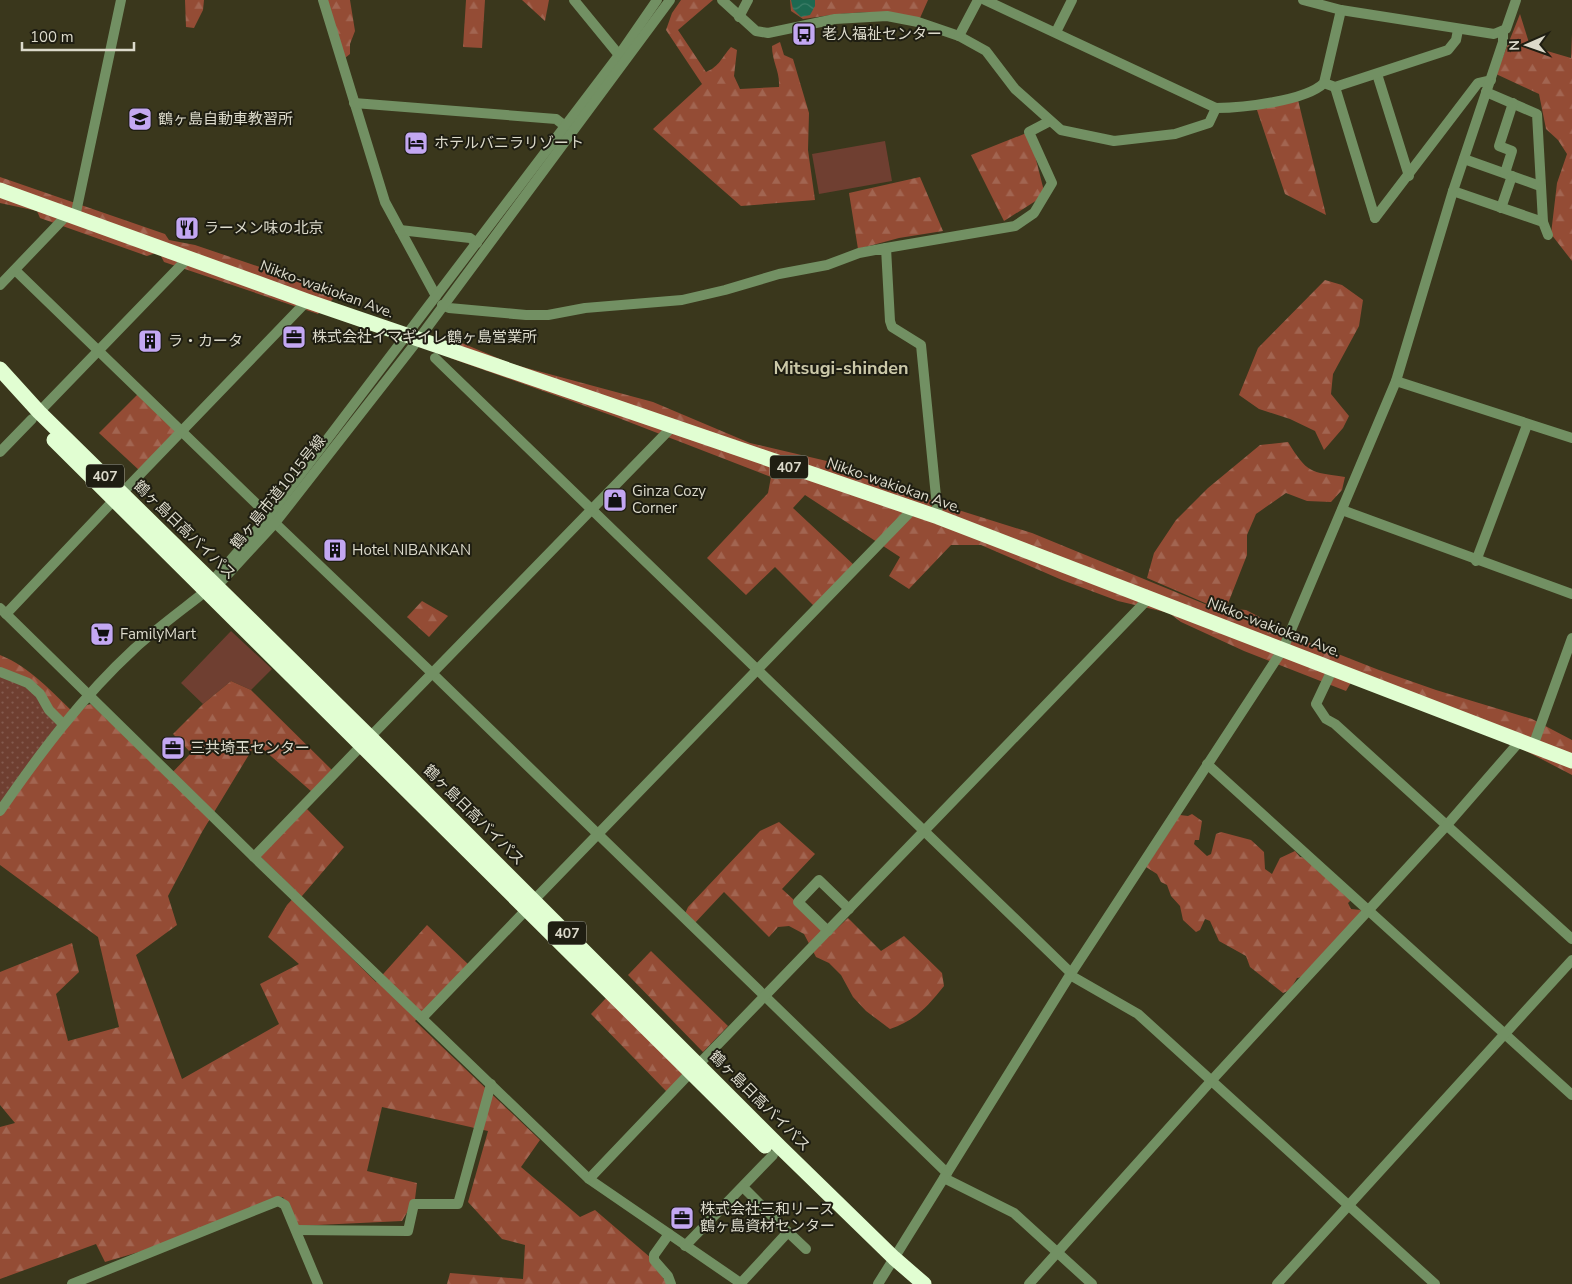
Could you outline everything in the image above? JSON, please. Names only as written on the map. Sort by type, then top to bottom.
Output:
[{"type":"highway","name":"Nikko-wakiokan Ave.","points":[[0,190],[412,338],[938,518],[1572,761]]},
{"type":"highway","name":"鶴ヶ島日高バイパス","points":[[0,369],[36,415]]},
{"type":"highway","name":"鶴ヶ島日高バイパス","points":[[0,384],[36,415],[211,586],[891,1262],[908,1284]]},
{"type":"highway","name":"鶴ヶ島日高バイパス","points":[[695,1068],[773,1154],[891,1262],[924,1284]]},
{"type":"street","points":[[0,285],[71,216],[121,0]]},
{"type":"street","points":[[323,0],[385,202],[436,296]]},
{"type":"street","points":[[574,0],[619,55]]},
{"type":"street","name":"鶴ヶ島市道1015号線","points":[[412,338],[436,296],[619,55],[657,0]]},
{"type":"street","name":"鶴ヶ島市道1015号線","points":[[0,811],[63,724],[88,695],[134,649],[211,586],[272,520],[412,338],[442,306],[670,0]]},
{"type":"street","points":[[722,0],[756,32],[768,33],[835,19],[880,16],[918,22],[959,36],[986,51],[1015,89],[1061,130],[1114,141],[1156,137],[1209,123],[1216,108]]},
{"type":"street","points":[[739,17],[748,0]]},
{"type":"street","points":[[959,36],[978,0]]},
{"type":"street","points":[[985,0],[1216,108],[1246,107],[1314,91],[1324,83],[1341,10]]},
{"type":"street","points":[[1056,32],[1072,0]]},
{"type":"street","points":[[1303,0],[1341,10],[1458,30],[1494,34],[1504,32]]},
{"type":"street","points":[[878,1284],[1070,974],[1283,649],[1396,381],[1453,191],[1516,0]]},
{"type":"street","points":[[1324,83],[1335,87],[1448,50],[1456,40],[1458,30]]},
{"type":"street","points":[[1376,74],[1408,176]]},
{"type":"street","points":[[1335,87],[1375,218],[1478,83],[1490,80]]},
{"type":"street","points":[[1486,92],[1537,114],[1543,222],[1548,235]]},
{"type":"street","points":[[354,103],[556,119],[565,126]]},
{"type":"street","points":[[1501,208],[1509,175],[1512,151],[1499,146],[1513,104]]},
{"type":"street","points":[[442,306],[526,316],[682,300],[779,274],[827,265],[859,253],[928,239],[1006,229],[1024,221],[1034,213],[1052,183],[1029,132],[1050,121]]},
{"type":"street","points":[[1464,159],[1540,186]]},
{"type":"street","points":[[1453,191],[1543,222]]},
{"type":"street","points":[[400,230],[470,238],[477,243]]},
{"type":"street","points":[[886,248],[890,321],[892,327],[921,345],[938,518]]},
{"type":"street","points":[[0,452],[189,257]]},
{"type":"street","points":[[15,270],[272,520],[434,674],[765,997],[945,1176],[1014,1214],[1092,1284]]},
{"type":"street","points":[[307,301],[182,432],[2,610],[254,857],[589,1179],[741,1284],[788,1232]]},
{"type":"street","points":[[435,358],[1070,974],[1138,1014],[1435,1284]]},
{"type":"street","points":[[1396,381],[1572,438]]},
{"type":"street","points":[[1476,560],[1527,424]]},
{"type":"street","points":[[254,857],[434,674],[672,427]]},
{"type":"street","points":[[422,1018],[913,509]]},
{"type":"street","points":[[1342,510],[1572,594]]},
{"type":"street","points":[[589,1179],[1149,598]]},
{"type":"street","points":[[1030,1284],[1212,1080],[1513,751],[1526,744],[1572,638]]},
{"type":"street","points":[[1333,668],[1316,704],[1318,710],[1572,939]]},
{"type":"street","points":[[0,672],[28,683],[40,694],[49,710],[63,724]]},
{"type":"street","points":[[1207,764],[1572,1095]]},
{"type":"street","points":[[828,931],[798,902],[819,880],[849,909]]},
{"type":"street","points":[[1277,1284],[1572,960]]},
{"type":"street","points":[[296,1230],[408,1231],[414,1204],[458,1204],[490,1084]]},
{"type":"street","points":[[685,1246],[773,1154]]},
{"type":"street","points":[[743,1187],[806,1249]]},
{"type":"street","points":[[72,1284],[278,1201],[285,1205],[318,1284]]},
{"type":"street","points":[[669,1234],[654,1254],[654,1260],[668,1276],[671,1284]]},
{"type":"shaded area","points":[[885,141],[892,181],[819,194],[812,154]]},
{"type":"shaded area","points":[[231,631],[272,669],[251,690],[231,681],[203,704],[181,683]]},
{"type":"shaded area","points":[[0,672],[28,683],[63,724],[0,811]]},
{"type":"green space","points":[[185,0],[204,0],[203,10],[194,28],[186,27]]},
{"type":"green space","points":[[327,0],[350,0],[355,31],[350,44],[350,54],[345,58]]},
{"type":"green space","points":[[466,0],[485,0],[482,48],[463,47]]},
{"type":"green space","points":[[522,0],[549,0],[545,21]]},
{"type":"green space","points":[[681,0],[713,0],[678,30],[706,72],[717,64],[731,47],[737,50],[734,76],[740,89],[779,87],[772,46],[780,42],[784,55],[793,59],[809,113],[808,150],[815,200],[741,206],[653,129],[702,84],[666,30],[672,13]]},
{"type":"green space","points":[[790,0],[928,0],[920,18],[889,13],[861,12],[803,19],[791,11]]},
{"type":"green space","points":[[1520,14],[1530,46],[1571,58],[1572,34],[1572,261],[1551,234],[1557,183],[1567,154],[1558,140],[1546,129],[1539,94],[1496,74]]},
{"type":"green space","points":[[1298,100],[1326,215],[1285,194],[1256,107]]},
{"type":"green space","points":[[1029,132],[1045,195],[1004,221],[971,155]]},
{"type":"green space","points":[[0,177],[165,234],[169,240],[195,245],[313,285],[336,296],[318,314],[164,262],[159,252],[147,256],[40,218],[37,211],[0,203]]},
{"type":"green space","points":[[920,177],[943,231],[899,238],[858,249],[849,193]]},
{"type":"green space","points":[[1325,280],[1342,285],[1363,300],[1359,326],[1333,374],[1331,394],[1349,416],[1343,428],[1324,450],[1315,431],[1290,419],[1259,409],[1239,395],[1258,348]]},
{"type":"green space","points":[[462,343],[512,364],[653,402],[750,443],[831,462],[952,508],[1032,533],[1212,607],[1246,610],[1310,643],[1379,670],[1436,690],[1532,719],[1572,740],[1572,775],[1522,749],[1353,679],[1346,691],[1244,651],[1181,622],[1169,613],[1118,601],[1062,580],[981,545],[951,545],[909,589],[889,576],[900,557],[805,495],[793,508],[855,566],[815,607],[775,567],[746,595],[707,558],[768,493],[771,477],[616,417],[450,358]]},
{"type":"green space","points":[[138,394],[177,432],[140,471],[99,433]]},
{"type":"green space","points":[[1288,442],[1300,460],[1310,469],[1324,474],[1345,477],[1342,490],[1331,502],[1307,501],[1286,493],[1256,514],[1247,535],[1247,555],[1227,606],[1212,606],[1147,578],[1154,553],[1176,520],[1208,488],[1260,445]]},
{"type":"green space","points":[[422,601],[448,616],[429,637],[407,617]]},
{"type":"green space","points":[[0,655],[31,673],[76,715],[87,705],[91,704],[168,777],[191,753],[173,734],[203,704],[231,681],[251,690],[333,771],[312,792],[256,743],[202,832],[168,896],[177,925],[136,955],[182,1079],[279,1024],[260,984],[299,964],[268,937],[287,905],[298,893],[260,856],[307,809],[344,847],[296,903],[376,982],[427,925],[469,965],[415,1021],[540,1140],[521,1167],[580,1217],[595,1210],[651,1258],[667,1284],[447,1284],[450,1273],[523,1279],[525,1245],[502,1239],[468,1202],[488,1131],[382,1107],[367,1171],[417,1183],[415,1199],[402,1221],[297,1226],[283,1197],[149,1249],[105,1262],[96,1244],[0,1279],[0,1127],[15,1123],[0,1105],[0,972],[72,943],[79,972],[56,994],[68,1041],[119,1027],[98,937],[0,865]]},
{"type":"green space","points":[[1192,814],[1202,821],[1199,840],[1195,840],[1194,844],[1207,856],[1211,854],[1216,834],[1221,832],[1251,840],[1264,852],[1265,869],[1272,874],[1280,858],[1295,851],[1300,857],[1308,858],[1321,874],[1327,875],[1351,900],[1348,903],[1351,909],[1361,910],[1360,914],[1301,977],[1297,978],[1290,990],[1283,993],[1250,967],[1246,956],[1219,941],[1210,921],[1205,919],[1200,930],[1196,932],[1183,920],[1180,906],[1171,896],[1167,885],[1161,882],[1157,874],[1146,867],[1180,815],[1188,816]]},
{"type":"green space","points":[[779,822],[815,854],[782,889],[831,934],[848,918],[881,951],[904,936],[942,973],[944,986],[914,1017],[890,1029],[866,1011],[853,997],[841,975],[829,963],[816,957],[804,934],[789,926],[778,927],[769,937],[724,892],[693,925],[684,916],[688,907],[760,831]]},
{"type":"green space","points":[[651,951],[728,1026],[703,1052],[628,975]]},
{"type":"green space","points":[[607,997],[683,1075],[667,1092],[591,1014]]},
{"type":"water","points":[[791,0],[815,0],[815,6],[810,15],[801,17],[793,9]]},
{"type":"place","name":"老人福祉センター","points":[[804,34]]},
{"type":"place","name":"鶴ヶ島自動車教習所","points":[[140,119]]},
{"type":"place","name":"ホテルバニラリゾート","points":[[416,143]]},
{"type":"place","name":"ラーメン味の北京","points":[[187,228]]},
{"type":"place","name":"株式会社イマギイレ鶴ヶ島営業所","points":[[294,337]]},
{"type":"place","name":"ラ・カータ","points":[[150,341]]},
{"type":"place","name":"Ginza Cozy Corner","points":[[615,500]]},
{"type":"place","name":"Hotel NIBANKAN","points":[[335,550]]},
{"type":"place","name":"FamilyMart","points":[[102,634]]},
{"type":"place","name":"三共埼玉センター","points":[[173,748]]},
{"type":"place","name":"株式会社三和リース 鶴ヶ島資材センター","points":[[682,1218]]},
{"type":"district","name":"Mitsugi-shinden","points":[[841,368]]}]
